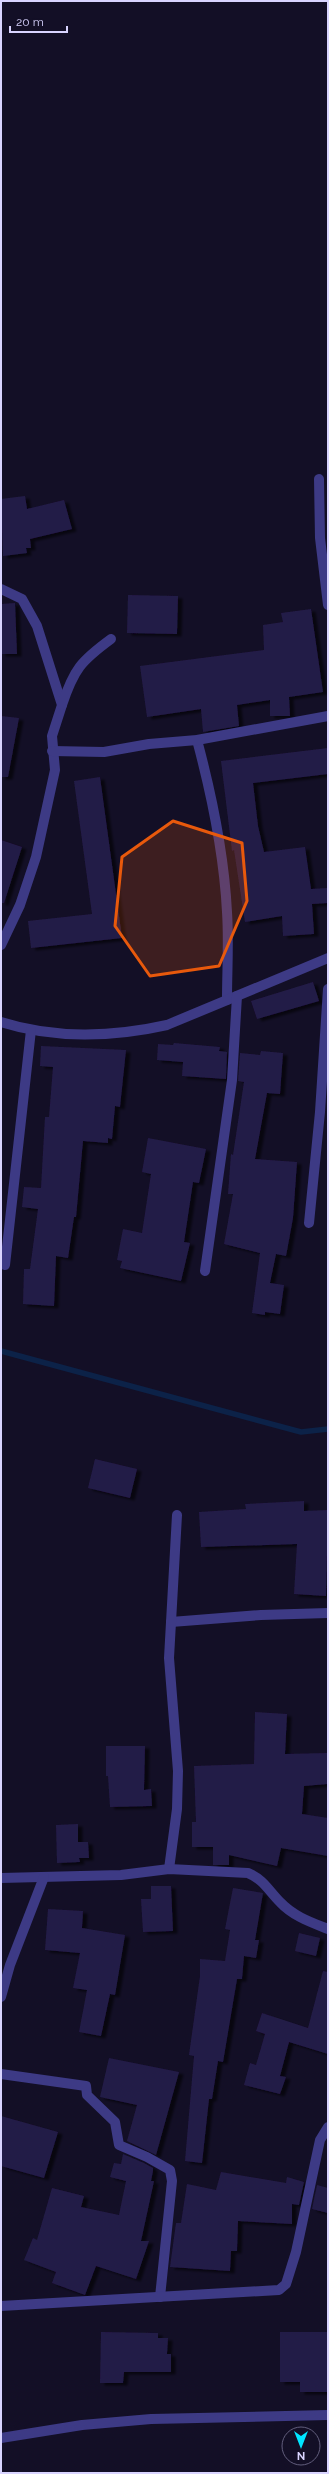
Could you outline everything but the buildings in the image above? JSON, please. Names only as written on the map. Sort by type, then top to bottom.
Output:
[{"type":"street","points":[[318,479],[320,538],[328,604]]},
{"type":"street","points":[[1,589],[22,599],[37,626],[62,705]]},
{"type":"street","points":[[1,945],[20,905],[36,857],[55,770],[52,751],[52,736],[71,678],[85,658],[111,639]]},
{"type":"street","points":[[52,751],[104,752],[149,744],[197,740],[328,715]]},
{"type":"street","points":[[197,740],[212,796],[220,846],[227,912],[227,1000]]},
{"type":"street","points":[[1,1022],[31,1030],[104,1034],[144,1030],[167,1025],[328,958]]},
{"type":"street","points":[[309,1223],[320,1112],[328,989]]},
{"type":"street","points":[[205,1271],[232,1080],[237,996]]},
{"type":"street","points":[[5,1265],[31,1030]]},
{"type":"street","points":[[169,1868],[176,1808],[178,1771],[169,1658],[177,1515]]},
{"type":"street","points":[[171,1622],[260,1615],[328,1613]]},
{"type":"street","points":[[1,1878],[121,1875],[169,1868],[248,1873],[258,1877],[280,1903],[300,1918],[328,1929]]},
{"type":"street","points":[[1,1997],[10,1965],[44,1877]]},
{"type":"street","points":[[1,2074],[86,2086],[87,2095],[115,2122],[118,2145],[147,2156],[170,2170],[172,2181],[160,2297]]},
{"type":"street","points":[[1,2306],[260,2293],[279,2290],[286,2284],[296,2252],[320,2140],[327,2126]]},
{"type":"street","points":[[1,2438],[82,2425],[150,2419],[328,2415]]},
{"type":"highlighted area","points":[[173,821],[242,843],[247,901],[219,966],[150,976],[115,926],[122,857]]},
{"type":"waterway","points":[[1,1351],[301,1432],[328,1429]]}]
